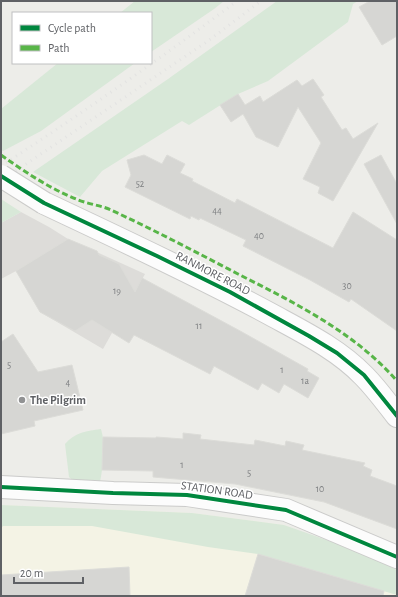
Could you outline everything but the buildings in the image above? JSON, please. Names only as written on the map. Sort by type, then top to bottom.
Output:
[{"type":"street","name":"RANMORE ROAD","points":[[1,176],[44,203],[230,292],[337,353],[364,375],[397,416]]},
{"type":"street","name":"STATION ROAD","points":[[1,487],[187,495],[286,510],[397,557]]},
{"type":"shaded area","points":[[21,212],[68,239],[145,274],[103,349],[40,312],[16,271],[1,279],[1,223]]},
{"type":"shaded area","points":[[1,505],[192,513],[284,525],[397,570],[397,596],[1,596]]},
{"type":"green space","points":[[135,1],[224,1],[152,51],[152,12],[121,12]]},
{"type":"green space","points":[[277,1],[358,1],[353,4],[348,22],[268,81],[238,94],[189,125],[182,121],[102,171],[80,197],[33,172],[168,79]]},
{"type":"green space","points":[[57,64],[134,64],[41,131],[3,151],[1,150],[1,109]]},
{"type":"green space","points":[[1,199],[21,212],[1,223]]},
{"type":"green space","points":[[101,429],[104,449],[100,482],[76,483],[69,477],[65,444],[73,437],[86,431]]},
{"type":"green space","points":[[1,505],[192,513],[284,525],[355,550],[397,570],[397,595],[258,554],[208,547],[92,526],[3,526],[1,528]]},
{"type":"railway","points":[[152,63],[237,1]]},
{"type":"railway","points":[[1,181],[208,41],[261,1]]},
{"type":"railway","points":[[1,166],[151,64]]},
{"type":"marked path","points":[[1,155],[56,190],[80,201],[107,208],[191,249],[281,296],[343,333],[362,348],[397,381]]},
{"type":"cycle path","points":[[1,176],[44,203],[230,292],[309,336],[337,353],[364,375],[397,416]]},
{"type":"cycle path","points":[[1,487],[187,495],[286,510],[397,557]]},
{"type":"place","name":"The Pilgrim","points":[[22,400]]}]
